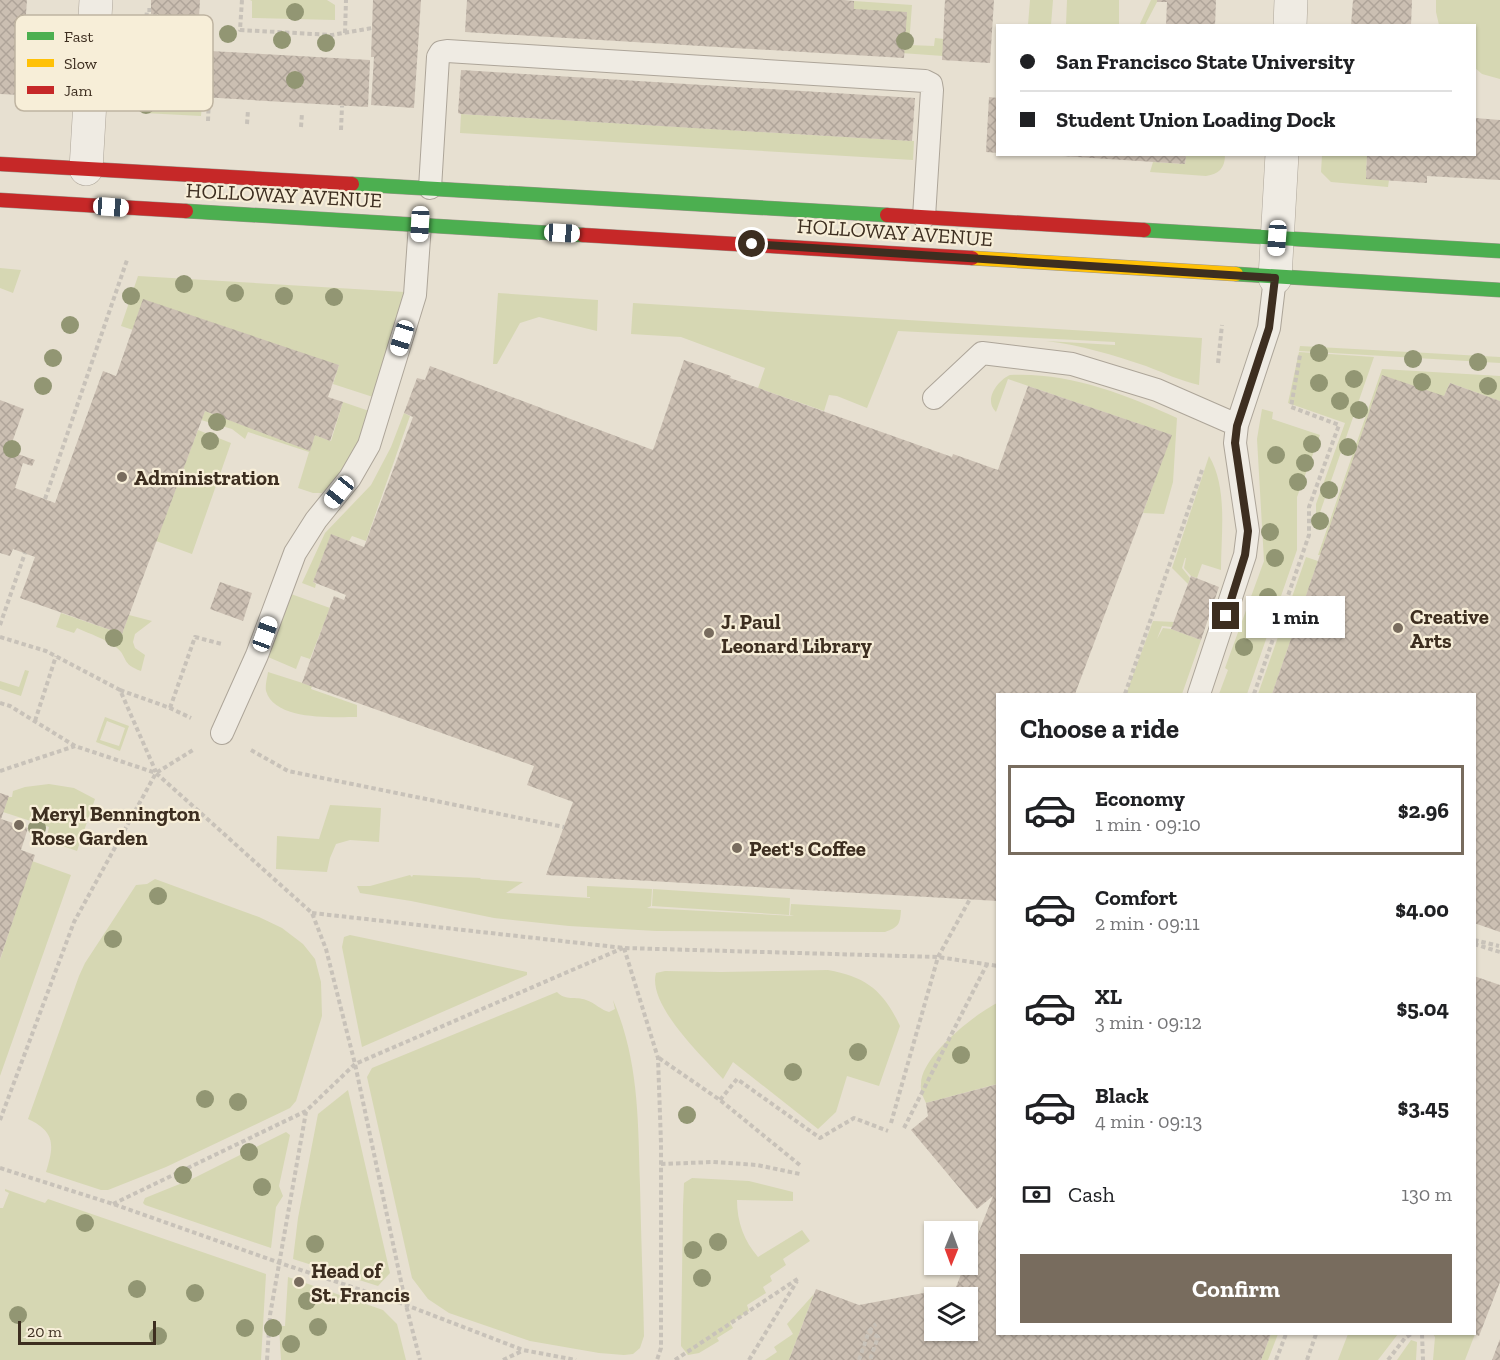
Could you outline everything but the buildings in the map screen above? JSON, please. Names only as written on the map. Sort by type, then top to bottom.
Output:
[{"type":"street","points":[[95,15],[96,0]]},
{"type":"street","points":[[1290,24],[1291,0]]},
{"type":"street","points":[[86,169],[89,111]]},
{"type":"street","points":[[1275,278],[1282,156]]},
{"type":"street","name":"HOLLOWAY AVENUE","points":[[0,164],[1500,251]]},
{"type":"street","name":"HOLLOWAY AVENUE","points":[[0,200],[1500,290]]},
{"type":"lane","points":[[430,188],[438,57],[441,52],[447,51],[925,81],[931,84],[932,90],[924,218]]},
{"type":"lane","points":[[222,734],[258,655],[295,553],[316,520],[350,478],[369,445],[415,295],[420,224]]},
{"type":"lane","points":[[1199,693],[1245,555],[1248,531],[1235,443],[1237,426],[1269,328],[1275,278]]},
{"type":"lane","points":[[934,398],[982,353],[1072,364],[1157,390],[1237,426]]},
{"type":"path","points":[[242,0],[240,30],[332,35],[372,28]]},
{"type":"path","points":[[345,33],[346,0]]},
{"type":"path","points":[[147,15],[147,10],[151,10]]},
{"type":"path","points":[[341,130],[342,106]]},
{"type":"path","points":[[247,124],[248,110]]},
{"type":"path","points":[[208,111],[208,121]]},
{"type":"path","points":[[301,127],[302,112]]},
{"type":"path","points":[[45,499],[127,260]]},
{"type":"path","points":[[1217,372],[1221,325]]},
{"type":"path","points":[[1254,693],[1309,535],[1309,507],[1339,425],[1290,407],[1301,353]]},
{"type":"path","points":[[1125,693],[1202,468]]},
{"type":"path","points":[[0,625],[25,553]]},
{"type":"path","points":[[0,637],[46,651],[120,690],[170,708],[288,771],[564,826]]},
{"type":"path","points":[[170,708],[195,637],[258,655]]},
{"type":"path","points":[[35,721],[56,656]]},
{"type":"path","points":[[120,690],[156,773]]},
{"type":"path","points":[[0,703],[10,706],[75,746],[156,773],[312,913],[326,949],[355,1064],[406,1305],[420,1360]]},
{"type":"path","points":[[0,1120],[74,922],[156,773],[222,734]]},
{"type":"path","points":[[0,771],[75,746]]},
{"type":"path","points":[[891,1123],[938,957],[970,899]]},
{"type":"path","points":[[312,913],[624,948],[938,957],[996,966]]},
{"type":"path","points":[[1476,942],[1500,945],[1499,952],[1476,943]]},
{"type":"path","points":[[624,948],[658,1058],[661,1164],[661,1348],[657,1360]]},
{"type":"path","points":[[113,1204],[306,1111],[355,1064],[624,948]]},
{"type":"path","points":[[904,1128],[987,964]]},
{"type":"path","points":[[658,1058],[720,1100],[801,1166]]},
{"type":"path","points":[[720,1100],[737,1079],[820,1138],[854,1118],[888,1131]]},
{"type":"path","points":[[267,1360],[270,1315],[306,1111]]},
{"type":"path","points":[[661,1164],[713,1162],[757,1165],[800,1174]]},
{"type":"path","points":[[0,1168],[113,1204],[406,1305],[523,1350],[576,1360]]},
{"type":"path","points":[[675,1360],[799,1278],[749,1360]]},
{"type":"path","points":[[859,1360],[869,1331],[876,1324]]},
{"type":"path","points":[[869,1331],[878,1337],[870,1360]]},
{"type":"path","points":[[1276,1360],[1286,1335]]},
{"type":"path","points":[[1307,1360],[1316,1335]]},
{"type":"path","points":[[1388,1360],[1410,1335]]},
{"type":"path","points":[[1422,1335],[1423,1360]]},
{"type":"path","points":[[503,1360],[523,1350]]},
{"type":"green space","points":[[250,0],[327,0],[335,5],[335,20],[252,18],[252,1]]},
{"type":"green space","points":[[1030,0],[1053,0],[1051,24],[1028,24]]},
{"type":"green space","points":[[1067,0],[1119,0],[1119,24],[1066,24]]},
{"type":"green space","points":[[1151,0],[1157,0],[1146,24],[1140,24]]},
{"type":"green space","points":[[1436,0],[1500,0],[1500,79],[1482,74],[1476,69],[1476,24],[1439,24]]},
{"type":"green space","points":[[854,1],[912,5],[909,45],[934,46],[935,38],[944,39],[943,56],[901,53],[854,9]]},
{"type":"green space","points":[[141,111],[201,111],[201,116]]},
{"type":"green space","points":[[461,114],[914,141],[913,160],[460,133]]},
{"type":"green space","points":[[1186,156],[1225,156],[1222,167],[1211,175],[1150,172],[1153,162],[1185,164]]},
{"type":"green space","points":[[1322,156],[1367,156],[1366,178],[1389,180],[1388,187],[1331,182],[1321,172]]},
{"type":"green space","points":[[0,268],[21,270],[13,293],[0,288]]},
{"type":"green space","points":[[138,276],[405,292],[373,397],[333,384],[339,365],[133,330],[121,326]]},
{"type":"green space","points":[[498,293],[598,300],[597,331],[539,317],[520,323],[497,364],[493,364]]},
{"type":"green space","points":[[633,303],[1202,338],[1199,385],[1109,354],[1046,341],[1115,345],[1115,342],[898,331],[867,408],[829,395],[824,411],[758,388],[765,368],[681,337],[631,334]]},
{"type":"green space","points":[[1300,346],[1500,357],[1500,363],[1299,351]]},
{"type":"green space","points":[[1299,352],[1374,357],[1316,524],[1316,504],[1345,423],[1288,403]]},
{"type":"green space","points":[[1382,369],[1500,376],[1500,401],[1450,383],[1444,396],[1318,555]]},
{"type":"green space","points":[[1010,375],[1053,377],[1096,386],[1177,418],[1173,482],[1164,514],[1143,513],[1171,435],[1008,379],[996,412],[992,407],[992,396],[1001,381]]},
{"type":"green space","points":[[343,402],[372,412],[345,470],[322,493],[313,493],[298,488],[309,452],[248,432],[245,439],[232,429],[201,420],[205,411],[310,450],[315,435],[331,441]]},
{"type":"green space","points":[[1262,409],[1273,412],[1272,419],[1320,435],[1297,497],[1297,550],[1247,693],[1219,693],[1228,670],[1225,668],[1264,561],[1257,439]]},
{"type":"green space","points":[[404,413],[410,416],[366,541],[352,536],[349,541],[331,535],[313,582],[316,584],[315,588],[302,583],[325,533],[371,485],[391,447]]},
{"type":"green space","points":[[198,430],[231,443],[192,554],[156,541]]},
{"type":"green space","points":[[1209,456],[1219,482],[1221,496],[1221,570],[1202,564],[1197,578],[1191,576],[1184,568],[1185,558],[1182,568],[1190,578],[1188,584],[1172,568]]},
{"type":"green space","points":[[1306,557],[1318,561],[1272,693],[1258,693]]},
{"type":"green space","points":[[291,594],[330,608],[310,659],[301,656],[296,669],[268,657]]},
{"type":"green space","points":[[61,613],[122,634],[129,615],[152,621],[135,634],[133,642],[135,648],[145,655],[141,671],[130,666],[117,648],[103,639],[77,628],[74,633],[56,627]]},
{"type":"green space","points":[[1153,621],[1174,622],[1172,627],[1162,626],[1157,639],[1163,628],[1201,640],[1182,693],[1126,693]]},
{"type":"green space","points":[[25,670],[29,671],[21,696],[0,689],[0,681],[19,687]]},
{"type":"green space","points":[[268,672],[312,686],[311,689],[357,705],[357,717],[320,717],[281,708],[272,701],[266,691]]},
{"type":"green space","points":[[105,717],[129,726],[120,751],[96,742]],"holes":[[[107,721],[125,728],[119,746],[100,740]]]},
{"type":"green space","points":[[49,784],[74,788],[95,799],[77,851],[46,840],[49,827],[3,812],[8,797],[12,797],[13,791]]},
{"type":"green space","points":[[330,805],[381,808],[379,842],[350,840],[336,844],[327,872],[276,869],[277,836],[319,839]]},
{"type":"green space","points":[[32,861],[71,875],[0,1076],[0,960]]},
{"type":"green space","points":[[410,875],[412,877],[413,875],[481,878],[523,882],[506,893],[590,898],[587,897],[587,886],[652,889],[651,906],[647,908],[794,916],[790,915],[791,904],[901,910],[898,924],[885,932],[656,931],[569,926],[494,918],[360,893],[357,886],[370,886]]},
{"type":"green space","points":[[155,879],[259,917],[282,928],[303,944],[315,959],[321,982],[322,1016],[296,1101],[290,1108],[166,1167],[108,1190],[101,1190],[46,1172],[51,1147],[48,1135],[44,1129],[28,1119],[85,963],[136,885],[147,884]]},
{"type":"green space","points":[[653,889],[790,898],[789,915],[652,906]]},
{"type":"green space","points":[[350,935],[527,972],[527,975],[362,1047],[342,947],[344,937]]},
{"type":"green space","points":[[828,970],[853,977],[872,987],[887,1003],[900,1026],[879,1086],[847,1076],[836,1112],[818,1129],[733,1062],[723,1079],[668,1015],[655,986],[656,973],[665,971]]},
{"type":"green space","points":[[557,992],[567,997],[586,1000],[609,1012],[615,1009],[613,1000],[628,1046],[636,1091],[644,1336],[640,1348],[633,1354],[599,1353],[530,1341],[449,1313],[428,1299],[412,1278],[367,1077],[372,1068]]},
{"type":"green space","points":[[996,1004],[996,1084],[926,1103],[921,1092],[923,1073],[939,1049],[975,1017]]},
{"type":"green space","points":[[348,1090],[390,1273],[378,1286],[293,1259],[298,1218],[318,1114]]},
{"type":"green space","points":[[286,1132],[290,1135],[279,1186],[283,1196],[276,1207],[271,1248],[143,1203],[145,1198],[192,1179]]},
{"type":"green space","points":[[692,1178],[749,1181],[793,1192],[793,1201],[737,1200],[742,1231],[758,1257],[802,1230],[810,1241],[783,1259],[786,1265],[770,1276],[772,1281],[763,1287],[766,1293],[747,1305],[749,1311],[730,1323],[733,1328],[717,1338],[719,1341],[699,1353],[688,1355],[681,1346],[683,1206],[684,1183]]},
{"type":"green space","points":[[5,1189],[45,1203],[48,1199],[266,1274],[261,1360],[0,1360],[0,1208],[3,1208],[9,1193]]},
{"type":"green space","points":[[288,1277],[383,1310],[397,1324],[406,1360],[281,1360],[279,1326],[285,1326]]},
{"type":"green space","points":[[814,1294],[789,1360],[765,1360],[777,1352],[774,1347],[793,1334],[787,1324]]},
{"type":"green space","points":[[1271,1335],[1278,1335],[1268,1360],[1261,1360]]},
{"type":"green space","points":[[1348,1335],[1397,1335],[1378,1360],[1338,1360]]},
{"type":"green space","points":[[1434,1335],[1475,1335],[1465,1360],[1433,1360]]},
{"type":"green space","points":[[1411,1340],[1417,1342],[1416,1360],[1397,1360]]},
{"type":"traffic: fast","points":[[352,184],[887,215]]},
{"type":"traffic: fast","points":[[186,211],[583,235]]},
{"type":"traffic: fast","points":[[1144,230],[1500,251]]},
{"type":"traffic: fast","points":[[1236,274],[1500,290]]},
{"type":"traffic: slow","points":[[972,258],[1236,274]]},
{"type":"traffic: jam","points":[[0,164],[352,184]]},
{"type":"traffic: jam","points":[[0,200],[186,211]]},
{"type":"traffic: jam","points":[[887,215],[1144,230]]},
{"type":"traffic: jam","points":[[583,235],[972,258]]},
{"type":"place","name":"Administration","points":[[122,477]]},
{"type":"place","name":"Creative Arts","points":[[1398,628]]},
{"type":"place","name":"J. Paul Leonard Library","points":[[709,633]]},
{"type":"place","name":"Meryl Bennington Rose Garden","points":[[19,825]]},
{"type":"place","name":"Peet's Coffee","points":[[737,848]]},
{"type":"place","name":"Head of St. Francis","points":[[299,1282]]},
{"type":"route","points":[[752,244],[1275,278],[1269,328],[1237,426],[1235,443],[1248,531],[1245,555],[1226,616]]}]
